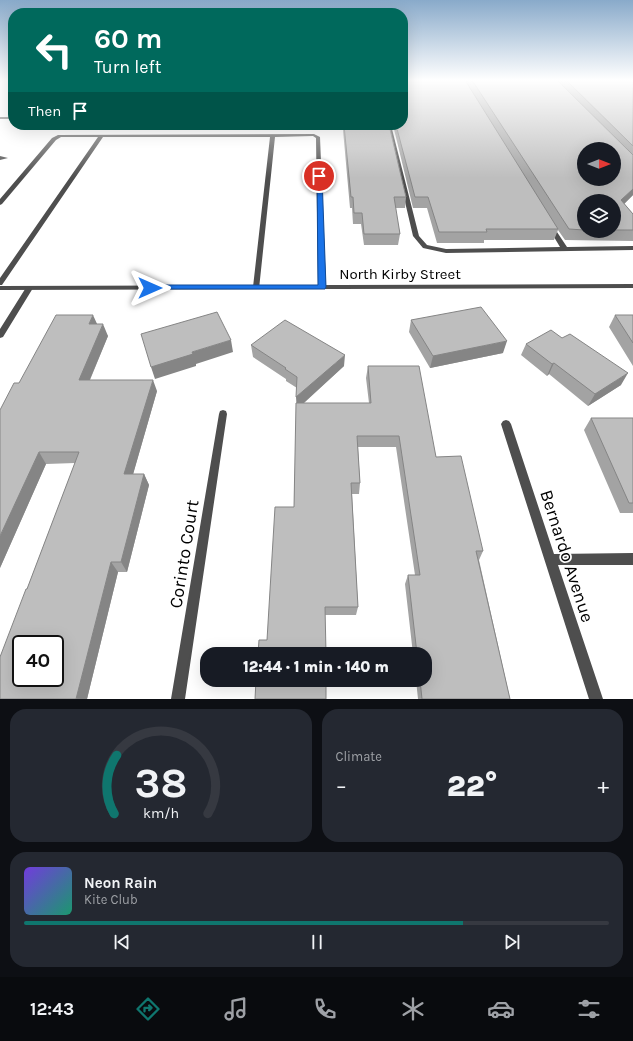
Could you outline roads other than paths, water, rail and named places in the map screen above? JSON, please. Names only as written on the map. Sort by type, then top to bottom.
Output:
[{"type":"street","points":[[390,130],[416,236],[425,247],[446,251],[633,248]]},
{"type":"street","points":[[256,287],[273,135]]},
{"type":"street","points":[[0,203],[54,139],[64,136],[311,135],[318,137],[322,287]]},
{"type":"street","points":[[0,283],[101,136]]},
{"type":"street","points":[[548,221],[564,248]]},
{"type":"street","name":"North Kirby Street","points":[[0,288],[633,286]]},
{"type":"street","points":[[0,335],[29,288]]},
{"type":"street","name":"Corinto Court","points":[[178,699],[223,414]]},
{"type":"street","name":"Bernardo Avenue","points":[[506,424],[596,699]]},
{"type":"street","points":[[550,560],[633,559]]}]
